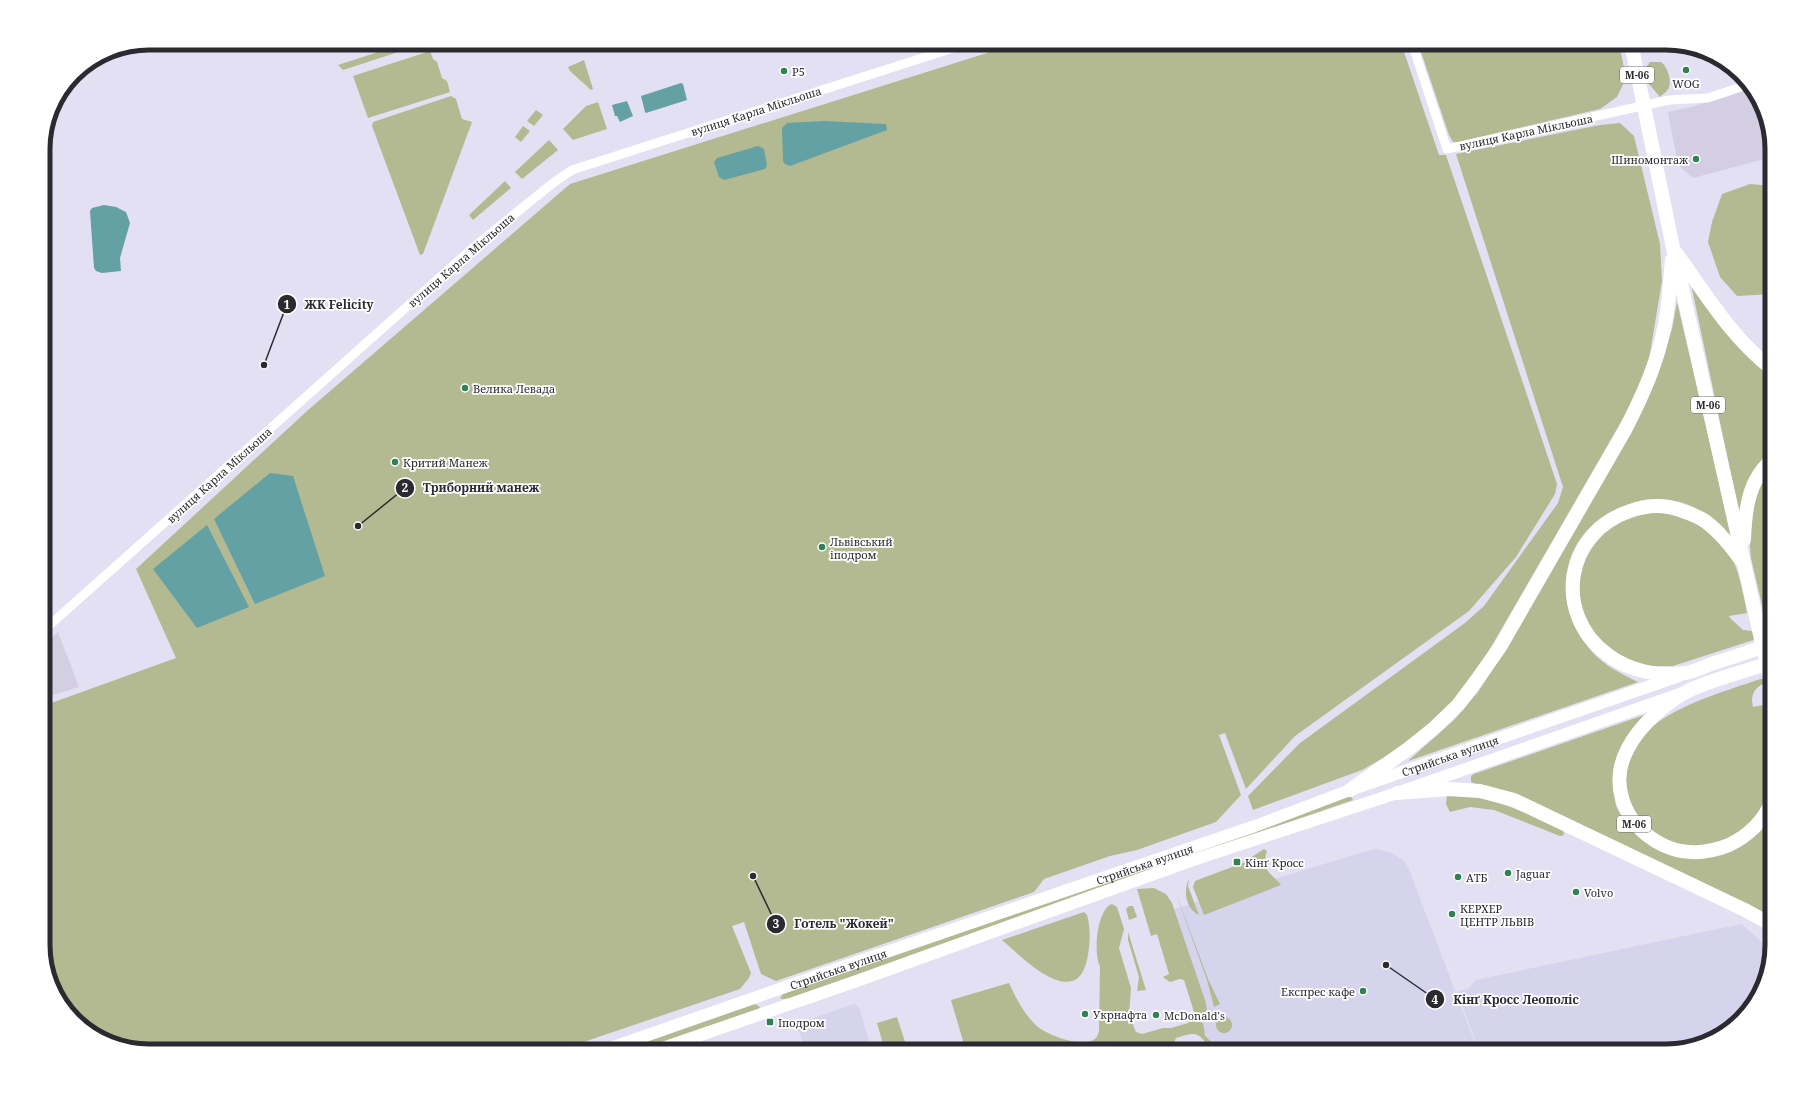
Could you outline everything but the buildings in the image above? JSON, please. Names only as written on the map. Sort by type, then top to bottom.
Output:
[{"type":"highway","name":"М-06","points":[[1632,50],[1673,248],[1765,656]]},
{"type":"highway","name":"М-06","points":[[1673,248],[1725,322],[1746,347],[1765,363]]},
{"type":"highway","points":[[1350,790],[1408,750],[1433,729],[1458,705],[1500,647],[1625,430],[1652,372],[1665,325],[1673,248]]},
{"type":"highway","points":[[1744,562],[1747,504],[1751,489],[1765,468]]},
{"type":"highway","points":[[1744,562],[1718,532],[1704,520],[1676,509],[1658,506],[1634,510],[1611,519],[1598,529],[1580,554],[1575,569],[1573,596],[1576,612],[1582,625],[1601,650],[1616,661],[1636,670],[1658,673],[1686,673],[1765,646]]},
{"type":"highway","name":"М-06","points":[[1765,664],[1691,690],[1649,719],[1627,748],[1621,765],[1619,781],[1620,793],[1629,816],[1645,835],[1658,844],[1693,853],[1719,849],[1736,842],[1760,821],[1765,812]]},
{"type":"highway","points":[[1398,793],[1448,789],[1480,791],[1514,800],[1765,920]]},
{"type":"main road","name":"Стрийська вулиця","points":[[622,1044],[1164,856],[1255,826],[1350,790],[1686,673]]},
{"type":"main road","name":"Стрийська вулиця","points":[[674,1044],[854,982],[1168,870],[1398,793],[1691,690]]},
{"type":"main road","points":[[1164,856],[1168,870]]},
{"type":"street","name":"вулиця Карла Мікльоша","points":[[50,624],[475,246],[553,183],[572,170],[947,50]]},
{"type":"street","name":"вулиця Карла Мікльоша","points":[[1414,50],[1447,149],[1643,107]]},
{"type":"street","points":[[1643,107],[1669,100],[1708,98],[1742,87]]},
{"type":"shaded area","points":[[384,50],[404,50],[343,70],[338,65]]},
{"type":"shaded area","name":"Львівський іподром","points":[[997,50],[1403,50],[1439,155],[1446,155],[1557,484],[1555,494],[1516,557],[1469,611],[1295,736],[1246,789],[1225,733],[1219,735],[1241,795],[1216,822],[1137,850],[1110,856],[1044,879],[1034,892],[776,981],[761,974],[744,922],[732,926],[751,973],[740,989],[578,1044],[149,1044],[124,1041],[100,1031],[79,1015],[63,994],[53,970],[50,951],[50,703],[176,658],[136,569],[307,411],[570,184]]},
{"type":"shaded area","points":[[1420,50],[1620,50],[1626,78],[1617,97],[1600,109],[1459,142],[1453,142],[1449,135]]},
{"type":"shaded area","points":[[430,51],[433,59],[437,62],[442,78],[447,81],[450,92],[368,118],[353,76]]},
{"type":"shaded area","points":[[584,60],[593,89],[591,90],[570,71],[568,67]]},
{"type":"shaded area","points":[[1650,62],[1661,62],[1668,73],[1670,81],[1669,87],[1660,97],[1649,84],[1647,66]]},
{"type":"shaded area","points":[[681,83],[683,84],[687,100],[646,113],[645,112],[641,96]]},
{"type":"shaded area","points":[[1745,90],[1755,105],[1760,117],[1765,143],[1765,159],[1693,178],[1678,165],[1668,112],[1695,106]]},
{"type":"shaded area","points":[[451,96],[456,99],[462,119],[472,122],[423,254],[420,255],[372,126],[373,122]]},
{"type":"shaded area","points":[[627,101],[633,116],[620,122],[617,116],[615,116],[612,105]]},
{"type":"shaded area","points":[[598,102],[607,129],[573,140],[563,129],[586,106]]},
{"type":"shaded area","points":[[536,110],[543,115],[534,126],[527,121]]},
{"type":"shaded area","points":[[824,121],[886,124],[887,130],[790,166],[785,164],[783,161],[782,128],[787,123]]},
{"type":"shaded area","points":[[1620,123],[1634,136],[1660,244],[1662,281],[1647,371],[1632,403],[1483,661],[1454,701],[1406,745],[1362,770],[1253,810],[1248,796],[1300,743],[1465,623],[1484,606],[1558,503],[1563,487],[1456,154],[1600,125]]},
{"type":"shaded area","points":[[523,126],[530,131],[521,142],[515,137]]},
{"type":"shaded area","points":[[549,140],[558,150],[522,179],[515,172]]},
{"type":"shaded area","points":[[758,146],[764,149],[767,165],[765,169],[724,180],[719,177],[714,162],[717,158]]},
{"type":"shaded area","points":[[505,181],[511,188],[473,220],[469,215]]},
{"type":"shaded area","points":[[1750,184],[1765,185],[1765,294],[1737,296],[1720,277],[1708,242],[1712,222],[1722,194]]},
{"type":"shaded area","points":[[104,205],[116,207],[126,212],[130,223],[120,258],[121,271],[102,273],[96,271],[94,268],[90,211],[92,208]]},
{"type":"shaded area","points":[[1691,284],[1765,368],[1765,470],[1741,522]]},
{"type":"shaded area","points":[[1677,302],[1732,538],[1699,510],[1680,502],[1668,500],[1638,503],[1615,510],[1595,522],[1581,538],[1571,557],[1566,578],[1567,600],[1573,622],[1590,650],[1608,666],[1638,682],[1408,761],[1454,720],[1478,692],[1499,660],[1657,375],[1672,329]]},
{"type":"shaded area","points":[[1765,472],[1765,608],[1763,609],[1751,558],[1748,523],[1761,476]]},
{"type":"shaded area","points":[[270,473],[293,476],[325,576],[255,604],[214,519]]},
{"type":"shaded area","points":[[1657,512],[1667,514],[1697,524],[1714,536],[1728,551],[1735,565],[1747,613],[1729,616],[1730,618],[1743,630],[1752,631],[1765,626],[1765,636],[1673,666],[1643,666],[1618,656],[1595,636],[1583,612],[1580,599],[1579,585],[1583,560],[1596,536],[1632,514]]},
{"type":"shaded area","points":[[207,525],[249,607],[197,628],[153,569]]},
{"type":"shaded area","points":[[58,632],[79,687],[50,696],[50,639]]},
{"type":"shaded area","points":[[1765,677],[1765,683],[1756,690],[1752,697],[1752,702],[1753,707],[1765,705],[1765,805],[1750,824],[1729,839],[1704,846],[1690,847],[1675,844],[1648,829],[1635,814],[1630,801],[1626,781],[1628,766],[1642,737],[1653,726],[1685,707],[1721,692]]},
{"type":"shaded area","points":[[1644,715],[1621,747],[1614,766],[1613,788],[1616,806],[1627,826],[1642,840],[1661,851],[1681,856],[1742,845],[1758,833],[1765,824],[1765,915],[1471,782],[1471,776]]},
{"type":"shaded area","points":[[1447,794],[1481,796],[1563,827],[1564,835],[1560,836],[1494,810],[1470,807],[1450,812],[1446,804]]},
{"type":"shaded area","points":[[1350,795],[1353,800],[1191,856],[1188,854]]},
{"type":"shaded area","points":[[1264,849],[1267,851],[1265,858],[1266,867],[1281,885],[1204,915],[1193,887],[1195,881],[1248,861]]},
{"type":"shaded area","points":[[1374,849],[1390,852],[1404,861],[1408,867],[1475,1044],[1212,1044],[1204,1032],[1203,1025],[1207,1009],[1206,1003],[1174,909]]},
{"type":"shaded area","points":[[1145,868],[1149,869],[1146,873],[791,998],[780,998],[783,994]]},
{"type":"shaded area","points":[[1189,879],[1188,886],[1199,915],[1191,909],[1187,899],[1186,889]]},
{"type":"shaded area","points":[[1154,888],[1166,894],[1172,903],[1206,1003],[1207,1012],[1203,1020],[1195,1015],[1184,980],[1180,979],[1170,982],[1163,977],[1169,974],[1157,934],[1151,936],[1137,889]]},
{"type":"shaded area","points":[[1174,888],[1208,979],[1220,1004],[1214,1007],[1207,980]]},
{"type":"shaded area","points":[[1112,904],[1117,907],[1124,929],[1119,948],[1131,988],[1129,1015],[1136,1032],[1142,1034],[1163,1028],[1171,1028],[1188,1023],[1192,1019],[1203,1023],[1205,1035],[1212,1043],[1206,1044],[1198,1035],[1191,1034],[1176,1038],[1174,1044],[964,1044],[951,1000],[1009,983],[1018,1001],[1033,1023],[1044,1031],[1072,1041],[1090,1041],[1096,1037],[1099,1030],[1100,966],[1097,952],[1097,942],[1100,922],[1107,908]]},
{"type":"shaded area","points":[[1129,906],[1133,906],[1137,917],[1129,920],[1126,909]]},
{"type":"shaded area","points":[[1084,912],[1087,915],[1089,926],[1090,937],[1088,955],[1081,975],[1071,981],[1060,981],[1048,976],[1022,958],[1002,940]]},
{"type":"shaded area","points":[[1741,924],[1765,945],[1762,970],[1757,983],[1752,994],[1736,1015],[1715,1031],[1691,1041],[1679,1043],[1476,1044],[1457,991],[1468,989],[1476,980]]},
{"type":"shaded area","points":[[1128,932],[1146,990],[1137,991],[1139,977],[1128,940]]},
{"type":"shaded area","points":[[755,1004],[760,1007],[757,1011],[660,1044],[640,1044]]},
{"type":"shaded area","points":[[854,1004],[859,1007],[870,1044],[803,1044],[796,1024]]},
{"type":"shaded area","points":[[897,1017],[906,1044],[883,1044],[877,1023]]},
{"type":"shaded area","points":[[1224,1017],[1230,1019],[1232,1025],[1230,1031],[1224,1033],[1218,1031],[1216,1025],[1218,1019]]},
{"type":"place","name":"WOG","points":[[1686,70]]},
{"type":"place","name":"P5","points":[[784,71]]},
{"type":"place","name":"Шиномонтаж","points":[[1696,159]]},
{"type":"place","name":"ЖК Felicity","points":[[264,365]]},
{"type":"place","name":"Велика Левада","points":[[465,388]]},
{"type":"place","name":"Критий Манеж","points":[[395,462]]},
{"type":"place","name":"Триборний манеж","points":[[358,526]]},
{"type":"place","name":"Львівський іподром","points":[[822,547]]},
{"type":"place","name":"Кінґ Кросс","points":[[1237,862]]},
{"type":"place","name":"Jaguar","points":[[1508,873]]},
{"type":"place","name":"Готель \"Жокей\"","points":[[753,876]]},
{"type":"place","name":"АТБ","points":[[1458,877]]},
{"type":"place","name":"Volvo","points":[[1576,892]]},
{"type":"place","name":"КЕРХЕР ЦЕНТР ЛЬВІВ","points":[[1452,914]]},
{"type":"place","name":"Кінґ Кросс Леополіс","points":[[1386,965]]},
{"type":"place","name":"Експрес кафе","points":[[1363,991]]},
{"type":"place","name":"Укрнафта","points":[[1085,1014]]},
{"type":"place","name":"McDonald's","points":[[1156,1015]]},
{"type":"place","name":"Іподром","points":[[770,1022]]}]
